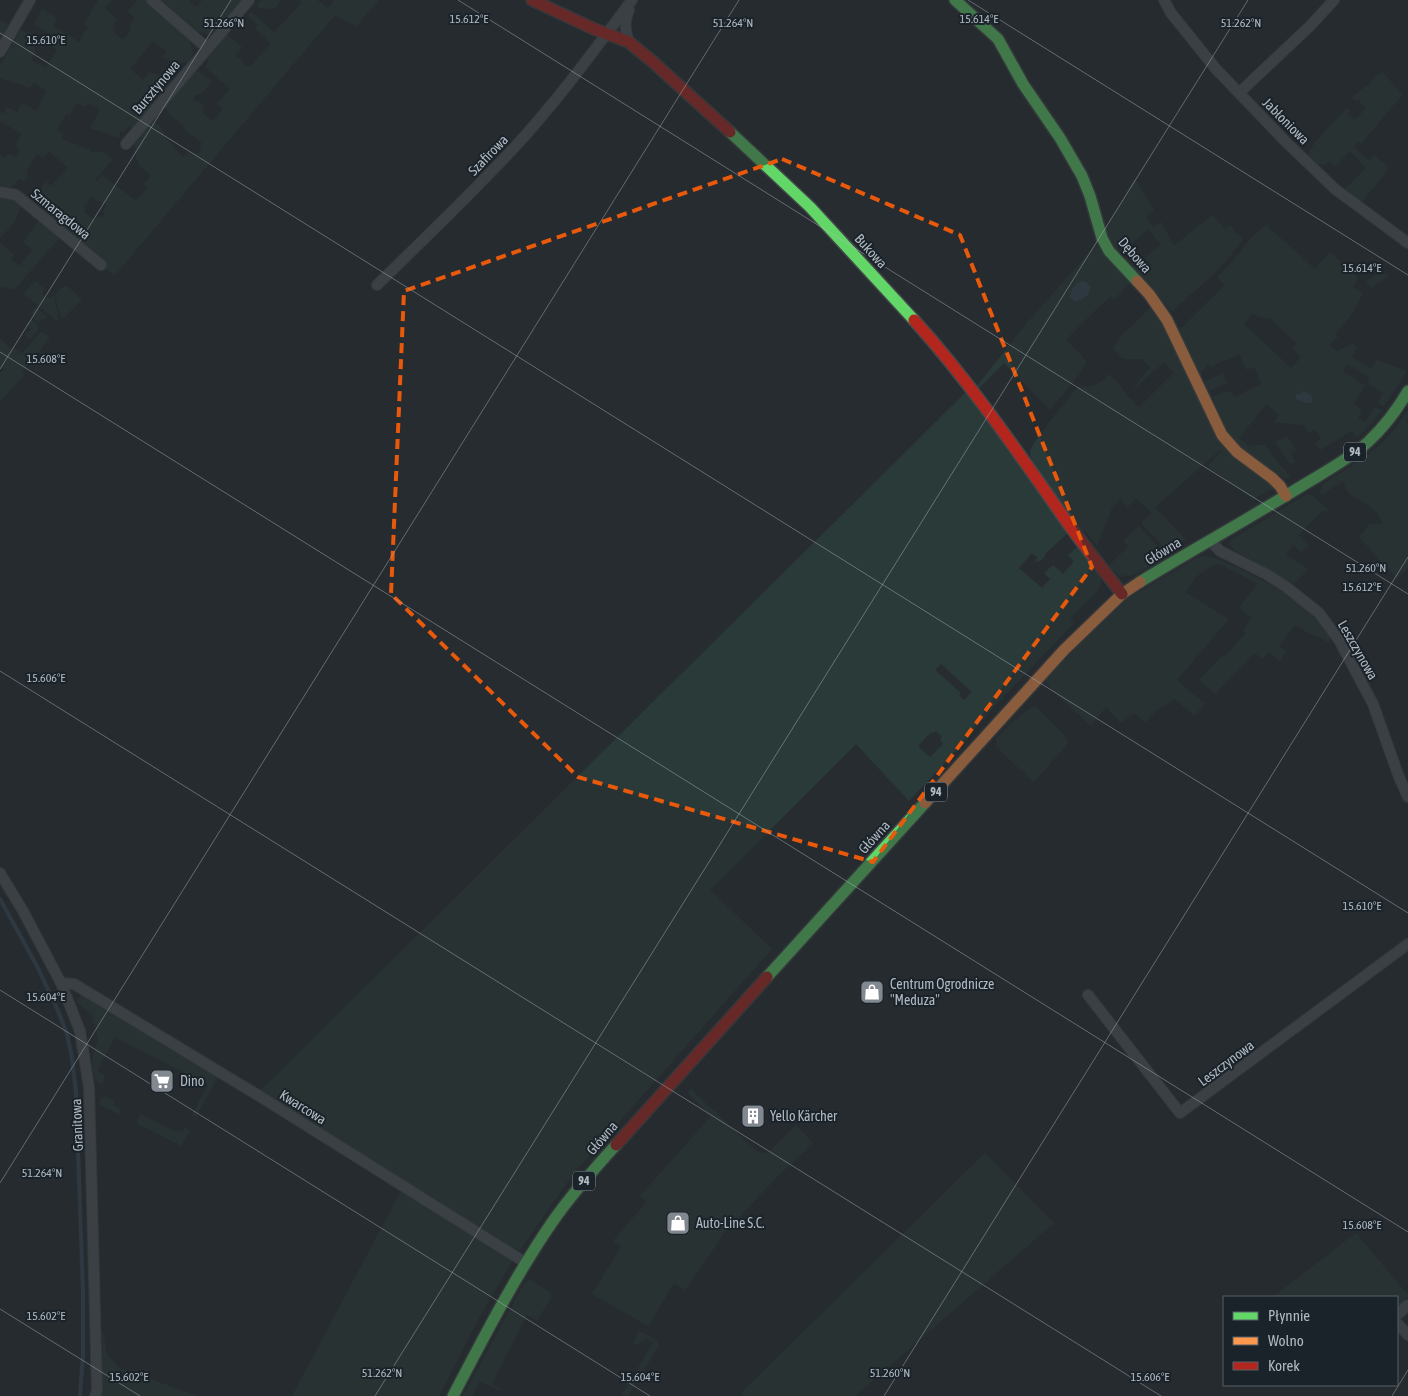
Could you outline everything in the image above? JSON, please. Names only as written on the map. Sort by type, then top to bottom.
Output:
[{"type":"street","points":[[0,52],[30,0]]},
{"type":"street","points":[[152,0],[207,48]]},
{"type":"street","name":"Bursztynowa","points":[[126,144],[248,0]]},
{"type":"street","name":"Bukowa","points":[[532,0],[594,30],[629,42],[810,207],[933,342],[995,420],[1122,594]]},
{"type":"street","points":[[629,42],[625,19],[633,0]]},
{"type":"street","name":"Szafirowa","points":[[376,285],[512,151],[552,105],[633,0]]},
{"type":"street","name":"Dębowa","points":[[955,0],[998,39],[1024,84],[1060,138],[1082,176],[1102,238],[1109,251],[1149,294],[1168,320],[1225,440],[1236,452],[1275,480],[1286,496]]},
{"type":"street","name":"Jabłoniowa","points":[[1164,0],[1170,13],[1216,69],[1285,141],[1335,189],[1408,243]]},
{"type":"street","points":[[1239,93],[1310,26],[1334,0]]},
{"type":"street","name":"Szmaragdowa","points":[[0,192],[16,196],[101,264]]},
{"type":"street","name":"Główna","points":[[453,1396],[526,1263],[549,1227],[576,1191],[624,1134],[1058,656],[1100,613],[1122,594],[1353,454],[1368,442],[1391,418],[1408,391]]},
{"type":"street","name":"Leszczynowa","points":[[1210,540],[1220,551],[1266,574],[1285,586],[1319,613],[1339,640],[1373,704],[1408,797]]},
{"type":"street","name":"Granitowa","points":[[0,873],[61,983],[80,1031],[90,1087],[97,1380],[95,1396]]},
{"type":"street","name":"Leszczynowa","points":[[1088,995],[1180,1114],[1408,944]]},
{"type":"street","name":"Kwarcowa","points":[[61,983],[74,984],[256,1094],[526,1263]]},
{"type":"street","points":[[1398,1314],[1408,1305]]},
{"type":"street","points":[[1398,1323],[1408,1335]]},
{"type":"highlighted area","points":[[782,159],[960,235],[1092,567],[873,862],[578,777],[391,594],[404,291]]},
{"type":"shaded area","points":[[98,0],[112,0],[105,8],[117,19],[113,24],[115,27],[112,30],[123,40],[130,31],[131,23],[135,18],[128,11],[138,0],[147,0],[162,13],[160,18],[163,14],[188,37],[193,52],[188,62],[180,63],[162,58],[167,52],[153,41],[130,69],[143,80],[149,72],[170,78],[173,83],[133,129],[129,126],[123,132],[121,131],[119,138],[90,128],[100,110],[88,103],[85,107],[77,103],[69,116],[66,114],[57,130],[63,134],[61,138],[85,149],[90,149],[90,152],[102,152],[113,159],[95,180],[97,181],[102,175],[136,201],[148,188],[144,184],[151,175],[138,164],[135,152],[133,152],[136,148],[132,144],[154,122],[161,127],[166,139],[174,145],[172,147],[180,155],[184,157],[189,152],[192,155],[198,153],[201,150],[200,146],[202,143],[183,128],[184,126],[167,112],[168,110],[164,107],[196,70],[212,81],[200,95],[196,94],[194,101],[203,104],[203,114],[213,121],[223,109],[217,104],[230,89],[205,67],[209,61],[206,58],[226,34],[242,47],[235,55],[243,61],[243,64],[250,67],[271,43],[255,29],[258,25],[248,16],[251,12],[274,32],[301,3],[299,0],[317,0],[328,8],[334,0],[379,0],[357,25],[358,27],[335,15],[115,275],[105,268],[107,265],[32,200],[35,191],[38,191],[46,182],[51,186],[68,168],[49,151],[43,158],[37,153],[27,171],[28,176],[24,181],[20,179],[11,187],[0,185],[0,155],[6,158],[8,153],[15,157],[20,149],[15,146],[22,134],[0,121],[0,112],[4,114],[7,107],[17,112],[22,103],[36,111],[47,91],[34,83],[30,89],[0,77],[0,66],[21,29],[28,34],[29,32],[39,37],[33,48],[36,50],[31,60],[46,68],[57,50],[53,47],[58,39],[34,24],[42,9],[57,18],[54,26],[79,42],[88,26],[84,24]],"holes":[[[92,196],[107,206],[101,218],[98,216],[95,220],[84,212],[86,209],[83,207]]]},
{"type":"shaded area","points":[[162,0],[189,0],[196,7],[202,0],[243,0],[219,28],[209,34],[198,32]]},
{"type":"shaded area","points":[[262,0],[281,0],[274,9],[258,8],[257,5]]},
{"type":"shaded area","points":[[0,20],[8,24],[9,28],[0,43]]},
{"type":"shaded area","points":[[1383,72],[1402,95],[1361,144],[1358,142],[1354,147],[1369,161],[1374,155],[1388,167],[1384,175],[1360,204],[1344,190],[1366,168],[1350,151],[1335,166],[1330,161],[1323,165],[1317,163],[1308,155],[1319,137],[1347,108],[1350,111],[1347,114],[1355,120],[1366,108],[1360,103],[1361,101],[1358,99],[1356,101],[1352,97]]},
{"type":"shaded area","points":[[1134,178],[1154,210],[1146,217],[1154,227],[1161,222],[1174,246],[1212,215],[1225,229],[1230,225],[1235,230],[1232,230],[1243,239],[1217,271],[1172,311],[1129,264],[1139,269],[1149,268],[1152,265],[1145,258],[1161,244],[1148,229],[1132,243],[1127,238],[1116,248],[1106,230]]},
{"type":"shaded area","points":[[0,196],[12,200],[21,206],[15,222],[0,238]]},
{"type":"shaded area","points":[[39,221],[59,238],[15,289],[0,287],[0,242],[14,255],[11,259],[19,266],[33,250],[23,242]]},
{"type":"shaded area","points":[[1266,225],[1315,269],[1330,252],[1358,278],[1353,287],[1364,294],[1361,296],[1353,313],[1335,334],[1338,337],[1329,345],[1336,351],[1349,346],[1351,343],[1357,347],[1352,357],[1371,369],[1377,360],[1407,371],[1384,406],[1378,403],[1383,393],[1367,383],[1370,378],[1347,364],[1343,371],[1365,386],[1354,404],[1362,410],[1358,418],[1365,422],[1375,407],[1382,411],[1358,437],[1351,431],[1320,450],[1315,443],[1321,439],[1315,429],[1309,433],[1304,425],[1274,422],[1279,415],[1267,403],[1239,438],[1251,447],[1253,445],[1265,445],[1290,477],[1287,479],[1233,444],[1213,397],[1226,391],[1227,393],[1231,391],[1234,397],[1261,384],[1255,367],[1247,370],[1239,354],[1210,367],[1208,364],[1200,374],[1178,331],[1225,285],[1217,277],[1250,239]],"holes":[[[1253,312],[1258,317],[1271,319],[1296,343],[1293,349],[1301,357],[1291,368],[1244,324]]]},
{"type":"shaded area","points":[[1096,245],[1131,281],[1115,299],[1111,296],[1066,340],[1086,362],[1081,372],[1050,410],[1004,363],[979,388],[977,386],[1026,324]]},
{"type":"shaded area","points":[[1376,275],[1390,275],[1371,288],[1366,281]]},
{"type":"shaded area","points":[[35,281],[45,289],[43,296],[51,298],[54,296],[59,320],[57,321],[24,294]]},
{"type":"shaded area","points":[[67,286],[82,299],[61,319],[55,295],[62,287]]},
{"type":"shaded area","points":[[1152,306],[1221,441],[1274,488],[1253,499],[1208,466],[1220,450],[1155,507],[1185,539],[1167,550],[1142,525],[1142,522],[1152,513],[1136,498],[1128,507],[1120,499],[1112,508],[1097,546],[1084,530],[1082,532],[1033,464],[1030,455],[1032,446],[1037,438],[1080,385],[1093,386],[1110,374],[1139,407],[1174,373],[1164,362],[1130,392],[1150,367],[1142,359],[1123,359],[1113,349],[1123,333]]},
{"type":"shaded area","points":[[36,307],[48,318],[41,319],[39,322],[34,319],[31,313]]},
{"type":"shaded area","points":[[31,319],[38,325],[38,330],[29,339],[25,336],[31,329],[26,325]]},
{"type":"shaded area","points":[[40,332],[43,332],[50,338],[22,372],[25,374],[0,402],[0,373],[4,370],[0,365],[0,338],[13,350],[15,348],[22,354]]},
{"type":"shaded area","points":[[1223,373],[1227,383],[1209,391],[1205,382]]},
{"type":"shaded area","points":[[970,388],[1069,532],[1046,553],[1042,560],[1037,562],[1035,560],[1038,558],[1032,553],[1019,568],[1042,588],[1050,579],[1044,573],[1053,565],[1063,574],[1074,561],[1068,555],[1077,547],[1099,572],[1101,584],[1097,591],[1070,619],[1074,623],[993,708],[958,749],[909,801],[856,744],[710,890],[772,949],[573,1174],[520,1250],[514,1249],[260,1091]],"holes":[[[941,664],[972,692],[964,700],[959,695],[961,693],[935,670]],[[936,731],[942,737],[940,739],[943,744],[930,757],[918,746],[931,732]]]},
{"type":"shaded area","points":[[1408,410],[1406,422],[1408,424],[1408,567],[1397,579],[1359,537],[1370,524],[1382,524],[1376,511],[1349,493],[1344,481],[1322,494],[1320,493],[1322,485],[1382,443],[1392,433]]},
{"type":"shaded area","points":[[1287,436],[1296,450],[1291,453],[1295,462],[1290,464],[1275,442]]},
{"type":"shaded area","points":[[1309,493],[1329,510],[1326,512],[1323,510],[1298,535],[1309,545],[1301,552],[1293,544],[1286,555],[1308,569],[1294,584],[1234,550],[1229,542],[1231,540]]},
{"type":"shaded area","points":[[1139,526],[1166,556],[1134,575],[1123,575],[1121,577],[1109,566],[1128,546],[1123,541]]},
{"type":"shaded area","points":[[1200,556],[1211,557],[1225,562],[1279,589],[1312,614],[1331,637],[1329,643],[1295,625],[1279,646],[1286,651],[1280,662],[1269,652],[1262,659],[1255,653],[1215,694],[1199,680],[1246,633],[1243,630],[1252,618],[1239,608],[1258,584],[1224,566],[1215,564],[1198,575],[1185,592],[1229,619],[1177,680],[1205,704],[1194,716],[1175,699],[1157,710],[1145,722],[1134,713],[1121,723],[1106,707],[1091,726],[1052,690],[1046,679],[1094,629],[1126,600]]},
{"type":"shaded area","points":[[1032,707],[1036,707],[1065,736],[1068,743],[1037,779],[1033,781],[996,747],[996,739],[1015,720]]},
{"type":"shaded area","points":[[83,994],[218,1076],[196,1117],[192,1115],[208,1085],[115,1037],[97,1071],[105,1075],[103,1084],[98,1083],[94,1077],[92,1060],[98,1039],[92,1015],[77,1002]]},
{"type":"shaded area","points":[[691,1089],[754,1149],[761,1153],[769,1152],[796,1125],[813,1143],[777,1177],[726,1231],[685,1290],[674,1283],[648,1326],[592,1294],[621,1247],[613,1241],[647,1201],[640,1196],[711,1116],[688,1093]]},
{"type":"shaded area","points":[[106,1096],[115,1101],[113,1105],[121,1109],[119,1114],[100,1105],[100,1100]]},
{"type":"shaded area","points":[[141,1114],[173,1131],[182,1131],[185,1128],[190,1130],[181,1146],[137,1123]]},
{"type":"shaded area","points":[[985,1153],[1054,1223],[855,1396],[745,1396],[741,1393]]},
{"type":"shaded area","points":[[402,1189],[513,1260],[479,1318],[439,1396],[292,1396]]},
{"type":"shaded area","points":[[1356,1233],[1408,1297],[1398,1306],[1398,1296],[1274,1296]]},
{"type":"shaded area","points":[[531,1280],[551,1293],[550,1300],[537,1320],[527,1315],[492,1384],[501,1389],[500,1391],[480,1381],[472,1396],[463,1396],[522,1287]]},
{"type":"shaded area","points":[[103,1331],[107,1354],[119,1368],[198,1396],[101,1396]]},
{"type":"shaded area","points":[[639,1331],[658,1342],[658,1347],[628,1396],[621,1396],[653,1343],[647,1339],[637,1345],[633,1343]]},
{"type":"water","points":[[1082,281],[1091,287],[1090,290],[1083,299],[1075,301],[1069,297],[1077,283]]},
{"type":"water","points":[[1303,391],[1312,396],[1310,403],[1296,399],[1296,395],[1303,393]]},
{"type":"waterway","points":[[0,899],[37,966],[59,1013],[67,1034],[72,1058],[76,1093],[83,1293],[83,1354],[80,1396]]},
{"type":"traffic: fast","points":[[955,0],[998,39],[1023,84],[1060,138],[1082,176],[1102,238],[1109,251],[1137,281]]},
{"type":"traffic: fast","points":[[730,132],[810,207],[914,320]]},
{"type":"traffic: fast","points":[[1140,582],[1353,454],[1368,442],[1385,424],[1408,391]]},
{"type":"traffic: fast","points":[[767,977],[925,803]]},
{"type":"traffic: fast","points":[[453,1396],[500,1307],[539,1242],[591,1172],[616,1145]]},
{"type":"traffic: slow","points":[[1137,281],[1149,294],[1167,320],[1222,435],[1237,452],[1272,478],[1286,496]]},
{"type":"traffic: slow","points":[[925,803],[1064,650],[1122,594],[1140,582]]},
{"type":"traffic: jam","points":[[532,0],[594,29],[629,42],[730,132]]},
{"type":"traffic: jam","points":[[914,320],[973,391],[1069,525],[1122,594]]},
{"type":"traffic: jam","points":[[616,1145],[767,977]]},
{"type":"place","name":"Centrum Ogrodnicze \"Meduza\"","points":[[872,992]]},
{"type":"place","name":"Dino","points":[[162,1081]]},
{"type":"place","name":"Yello Kärcher","points":[[753,1116]]},
{"type":"place","name":"Auto-Line S.C.","points":[[678,1223]]}]
